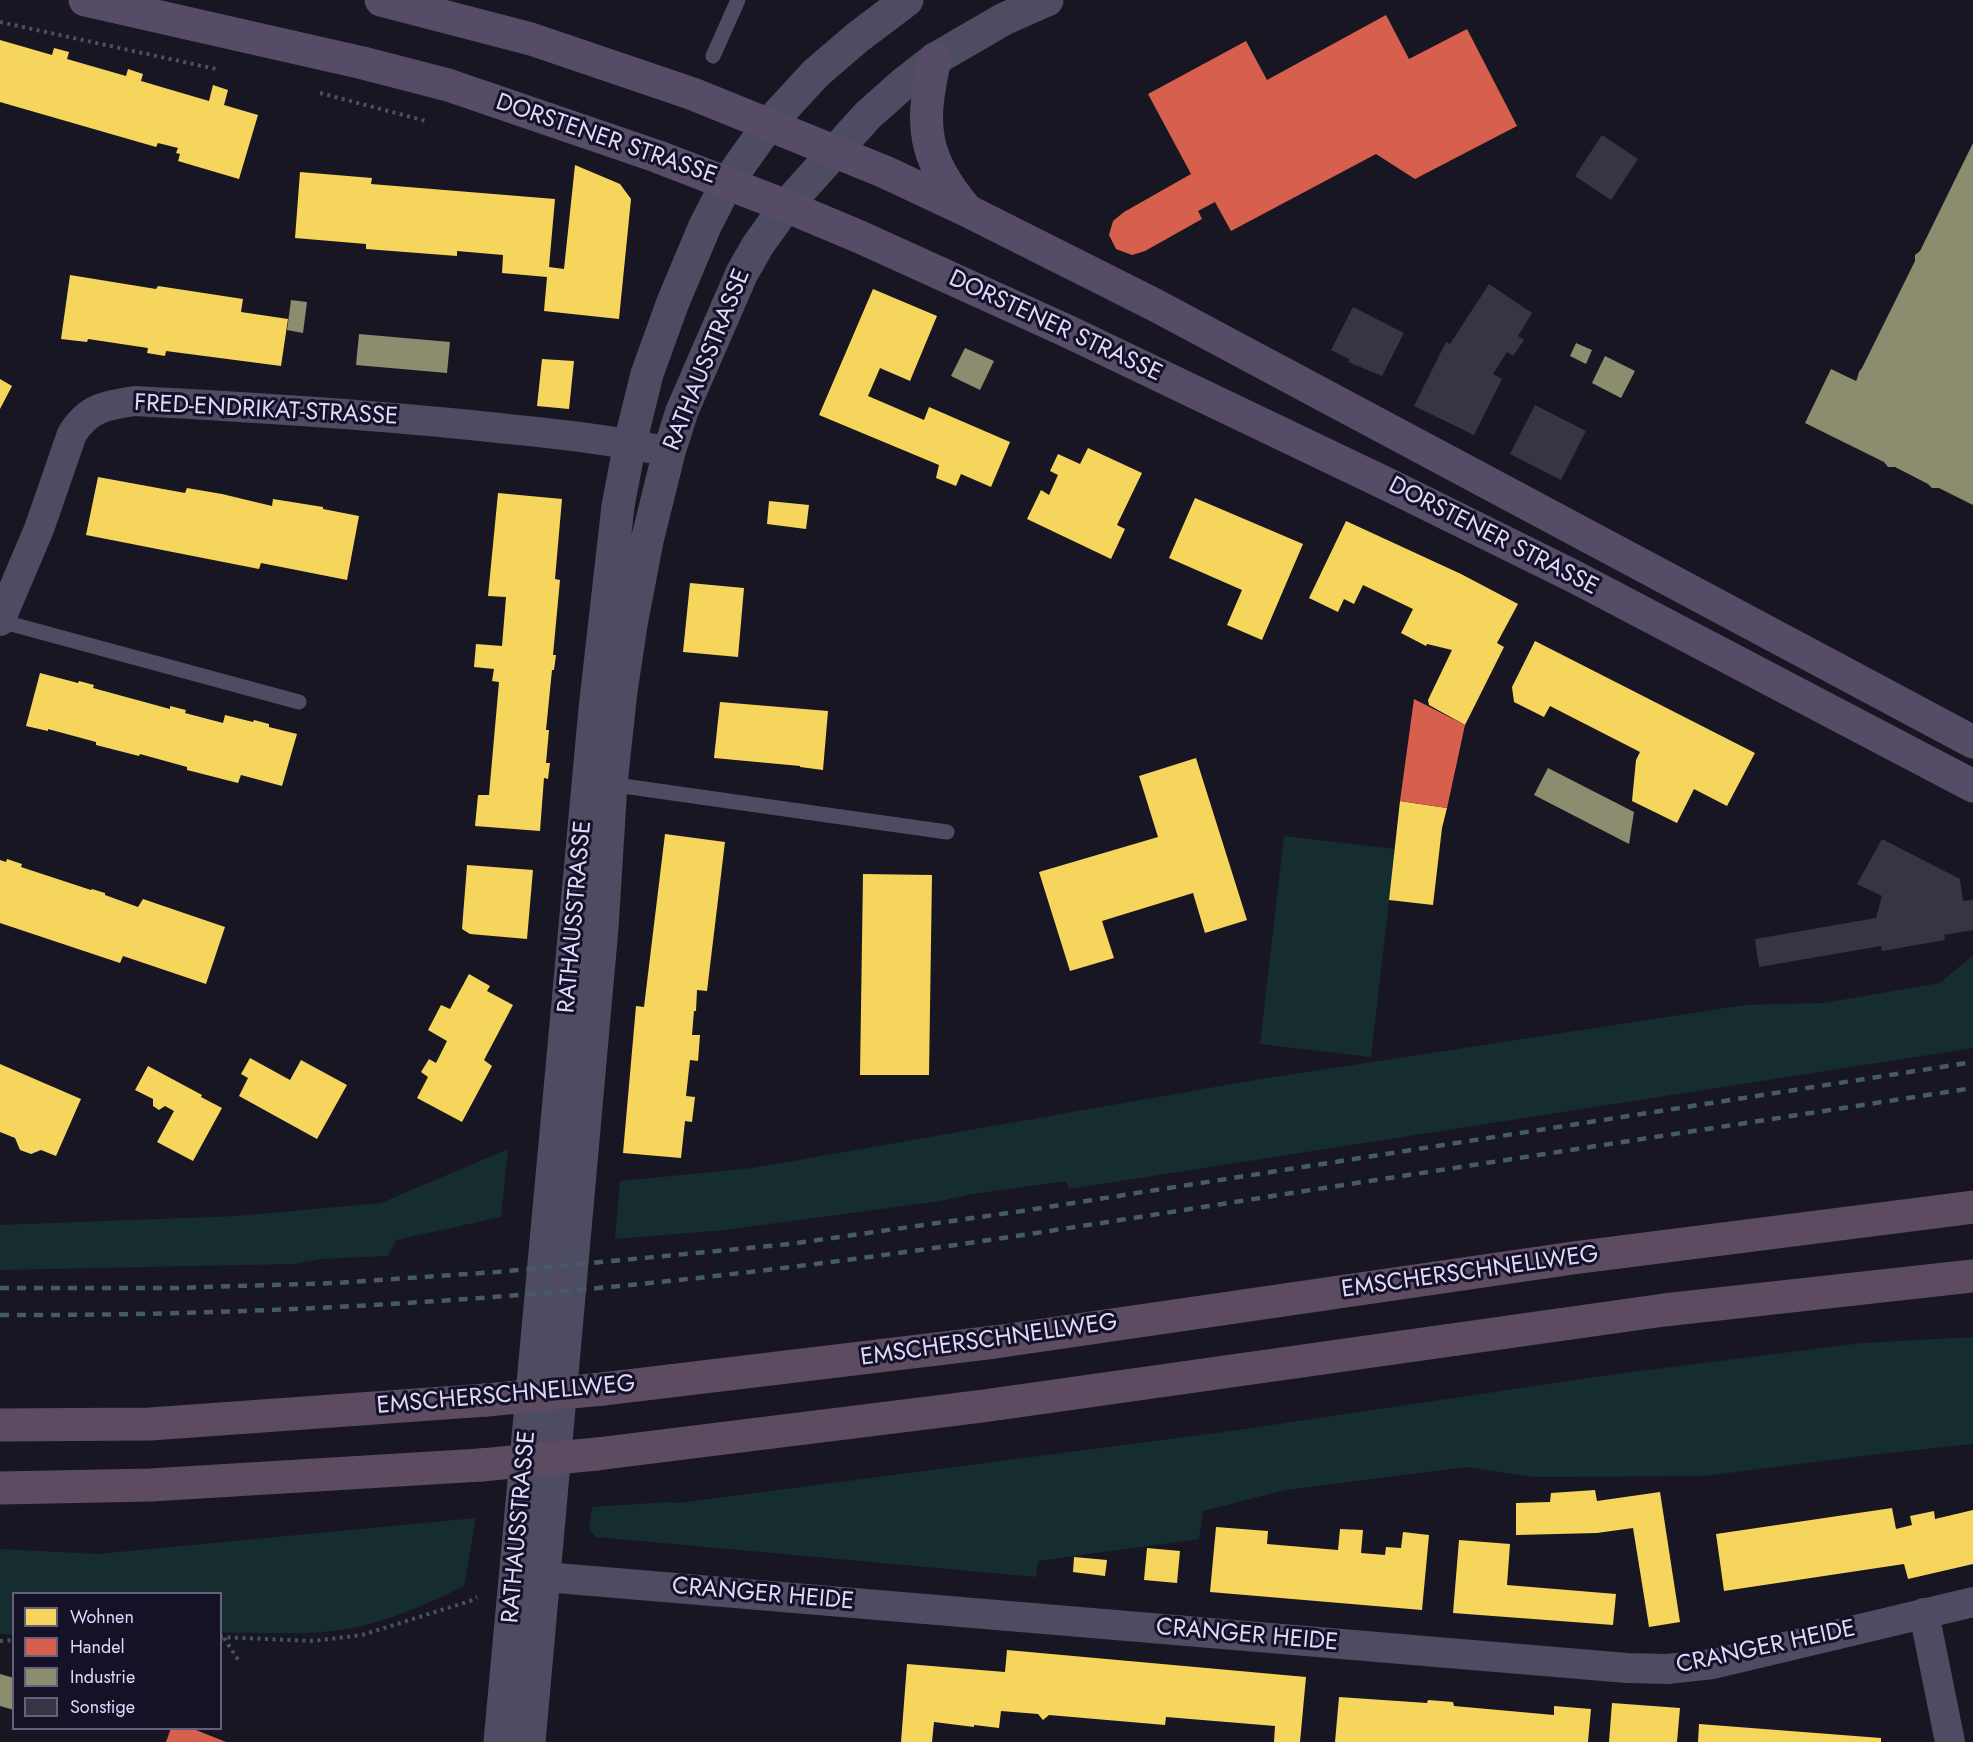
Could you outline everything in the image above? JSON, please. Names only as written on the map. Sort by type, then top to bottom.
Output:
[{"type":"highway","name":"EMSCHERSCHNELLWEG","points":[[0,1425],[150,1424],[486,1400],[603,1389],[995,1342],[1573,1258],[1973,1207]]},
{"type":"highway","points":[[0,1488],[151,1485],[481,1465],[597,1454],[983,1406],[1664,1310],[1973,1276]]},
{"type":"main road","name":"DORSTENER STRASSE","points":[[85,0],[363,63],[448,85],[645,152],[786,206],[1067,331],[1394,487],[1575,577],[1973,786]]},
{"type":"main road","name":"DORSTENER STRASSE","points":[[381,0],[531,39],[693,94],[835,150],[966,210],[1165,311],[1973,742]]},
{"type":"main road","points":[[935,59],[929,85],[926,134],[933,158],[946,185],[966,210]]},
{"type":"street","name":"RATHAUSSTRASSE","points":[[500,1742],[530,1575],[575,1220],[603,928],[599,783],[618,506],[630,443],[647,374],[673,302],[705,226],[727,183],[769,124],[816,73],[858,37],[907,0]]},
{"type":"street","name":"RATHAUSSTRASSE","points":[[599,783],[621,691],[637,591],[669,452],[682,411],[742,273],[758,245],[786,206],[868,115],[935,59],[1004,19],[1047,0]]},
{"type":"street","name":"FRED-ENDRIKAT-STRASSE","points":[[0,621],[39,529],[72,434],[79,422],[91,412],[109,405],[135,401],[313,411],[583,437],[630,443],[669,452]]},
{"type":"street","name":"RATHAUSSTRASSE","points":[[529,1742],[530,1575]]},
{"type":"street","name":"CRANGER HEIDE","points":[[530,1575],[1603,1666],[1667,1669],[1713,1664],[1973,1602]]},
{"type":"street","points":[[1924,1613],[1950,1742]]},
{"type":"lane","points":[[713,56],[738,0]]},
{"type":"lane","name":"FRED-ENDRIKAT-STRASSE","points":[[0,621],[299,702]]},
{"type":"lane","points":[[599,783],[947,832]]},
{"type":"path","points":[[0,22],[219,70]]},
{"type":"path","points":[[319,92],[426,121]]},
{"type":"path","points":[[222,1637],[313,1641],[362,1635],[470,1601],[530,1575]]},
{"type":"path","points":[[222,1637],[240,1661]]},
{"type":"green space","points":[[1284,836],[1395,849],[1371,1057],[1260,1044]]},
{"type":"green space","points":[[1973,955],[1973,1048],[1069,1189],[1066,1181],[972,1194],[940,1201],[725,1230],[615,1239],[620,1181],[753,1168],[1255,1080],[1745,1005],[1824,1003],[1940,983]]},
{"type":"green space","points":[[508,1149],[501,1217],[396,1240],[388,1256],[321,1259],[293,1264],[0,1270],[0,1225],[237,1216],[381,1203]]},
{"type":"green space","points":[[1973,1337],[1973,1444],[1704,1476],[1534,1477],[1467,1467],[1285,1490],[1203,1511],[1199,1539],[1038,1561],[1036,1577],[596,1537],[589,1529],[592,1507],[678,1503],[1231,1431],[1616,1374],[1862,1343]]},
{"type":"green space","points":[[476,1518],[464,1586],[413,1609],[360,1626],[310,1633],[222,1633],[222,1592],[12,1592],[12,1634],[0,1634],[0,1549],[98,1554]]},
{"type":"building: Wohnen","points":[[0,40],[52,55],[54,48],[69,52],[67,59],[126,76],[128,69],[143,74],[141,81],[209,101],[213,85],[228,90],[224,105],[258,115],[239,179],[178,161],[180,154],[176,153],[178,148],[158,143],[156,147],[0,102]]},
{"type":"building: Wohnen","points":[[575,165],[620,184],[631,199],[619,319],[544,311],[547,277],[502,273],[503,255],[457,251],[457,256],[366,249],[366,244],[295,238],[300,172],[372,178],[371,184],[555,199],[549,267],[564,269]]},
{"type":"building: Wohnen","points":[[70,275],[156,289],[158,286],[243,299],[241,312],[288,319],[281,366],[166,351],[165,356],[147,353],[148,348],[88,339],[87,342],[61,339]]},
{"type":"building: Wohnen","points":[[873,289],[937,316],[910,381],[880,368],[868,396],[924,420],[929,407],[1010,442],[991,487],[961,474],[956,486],[936,478],[939,465],[819,415]]},
{"type":"building: Wohnen","points":[[542,359],[574,361],[569,409],[537,406]]},
{"type":"building: Wohnen","points":[[0,379],[12,386],[0,409]]},
{"type":"building: Wohnen","points":[[1088,448],[1142,473],[1117,525],[1125,529],[1111,559],[1027,519],[1041,490],[1049,495],[1058,475],[1050,471],[1058,454],[1080,464]]},
{"type":"building: Wohnen","points":[[98,477],[185,493],[187,488],[272,506],[273,499],[323,507],[323,509],[359,516],[347,580],[261,563],[259,569],[86,535]]},
{"type":"building: Wohnen","points":[[498,493],[562,499],[555,579],[560,580],[553,655],[556,655],[554,670],[552,670],[546,730],[549,730],[546,763],[550,763],[548,779],[544,778],[540,831],[475,826],[478,795],[489,795],[499,682],[492,681],[494,669],[474,667],[476,644],[502,646],[506,597],[488,596]]},
{"type":"building: Wohnen","points":[[1195,498],[1303,544],[1262,640],[1227,625],[1242,590],[1169,558]]},
{"type":"building: Wohnen","points":[[769,501],[809,505],[806,529],[767,524]]},
{"type":"building: Wohnen","points":[[1346,521],[1461,574],[1518,604],[1497,643],[1504,647],[1465,725],[1429,705],[1428,700],[1452,650],[1427,644],[1426,646],[1401,633],[1413,609],[1363,585],[1354,604],[1344,599],[1338,612],[1309,598]]},
{"type":"building: Wohnen","points":[[690,583],[744,588],[738,657],[683,652]]},
{"type":"building: Wohnen","points":[[1535,641],[1755,753],[1727,806],[1694,789],[1677,823],[1632,801],[1636,760],[1640,752],[1550,706],[1544,717],[1514,702],[1512,687]]},
{"type":"building: Wohnen","points":[[40,673],[94,685],[93,688],[170,709],[170,706],[186,710],[185,713],[223,723],[225,715],[253,722],[254,720],[269,724],[269,727],[297,734],[282,786],[241,775],[238,783],[187,770],[187,767],[140,754],[139,756],[96,745],[96,742],[48,729],[48,731],[26,726]]},
{"type":"building: Wohnen","points":[[720,702],[828,711],[823,770],[714,758]]},
{"type":"building: Wohnen","points":[[1196,758],[1247,920],[1205,933],[1193,893],[1102,921],[1114,958],[1070,971],[1039,872],[1158,837],[1139,776]]},
{"type":"building: Wohnen","points":[[1400,801],[1447,808],[1442,828],[1433,905],[1389,900]]},
{"type":"building: Wohnen","points":[[665,834],[725,842],[707,991],[697,990],[696,1011],[694,1011],[692,1035],[700,1035],[698,1061],[690,1060],[686,1096],[695,1097],[692,1122],[685,1121],[681,1158],[623,1153],[636,1006],[644,1007]]},
{"type":"building: Wohnen","points":[[7,859],[22,864],[21,867],[105,893],[105,895],[138,907],[143,899],[225,927],[206,984],[123,956],[120,963],[0,923],[0,860],[6,862]]},
{"type":"building: Wohnen","points":[[467,865],[533,870],[527,939],[470,934],[462,929]]},
{"type":"building: Wohnen","points":[[863,874],[932,875],[929,1075],[860,1075]]},
{"type":"building: Wohnen","points":[[469,974],[490,986],[487,991],[513,1005],[484,1060],[492,1066],[462,1122],[417,1098],[428,1077],[421,1072],[429,1059],[436,1063],[447,1041],[428,1030],[441,1005],[450,1009]]},
{"type":"building: Wohnen","points":[[250,1058],[290,1080],[301,1060],[347,1085],[317,1139],[239,1096],[248,1078],[241,1074]]},
{"type":"building: Wohnen","points":[[0,1064],[81,1099],[56,1156],[41,1150],[31,1154],[20,1150],[15,1138],[0,1132]]},
{"type":"building: Wohnen","points":[[148,1066],[222,1108],[193,1161],[157,1142],[174,1111],[165,1106],[159,1110],[153,1106],[153,1099],[135,1090]]},
{"type":"building: Wohnen","points":[[1595,1490],[1597,1501],[1660,1492],[1680,1622],[1649,1627],[1633,1528],[1597,1533],[1516,1535],[1516,1503],[1550,1502],[1551,1493]]},
{"type":"building: Wohnen","points":[[1892,1508],[1896,1529],[1912,1525],[1910,1516],[1934,1511],[1935,1519],[1973,1510],[1973,1564],[1908,1579],[1904,1564],[1724,1591],[1716,1534]]},
{"type":"building: Wohnen","points":[[1216,1527],[1268,1531],[1267,1544],[1338,1550],[1340,1529],[1363,1530],[1361,1553],[1385,1555],[1386,1547],[1401,1548],[1403,1532],[1429,1535],[1422,1610],[1210,1592]]},
{"type":"building: Wohnen","points":[[1459,1540],[1510,1544],[1507,1585],[1616,1594],[1613,1625],[1453,1613]]},
{"type":"building: Wohnen","points":[[1147,1548],[1180,1551],[1177,1583],[1144,1580]]},
{"type":"building: Wohnen","points":[[1074,1557],[1107,1560],[1105,1576],[1073,1572]]},
{"type":"building: Wohnen","points":[[1007,1650],[1306,1677],[1300,1742],[1274,1742],[1275,1726],[1166,1717],[1165,1725],[1049,1715],[1043,1720],[1038,1714],[1001,1711],[999,1728],[934,1722],[932,1742],[901,1742],[907,1664],[1005,1672]]},
{"type":"building: Wohnen","points":[[1339,1697],[1427,1703],[1428,1700],[1453,1702],[1454,1706],[1554,1715],[1554,1706],[1591,1709],[1588,1742],[1335,1742]]},
{"type":"building: Wohnen","points":[[1612,1703],[1680,1708],[1677,1742],[1609,1742]]},
{"type":"building: Wohnen","points":[[1699,1724],[1881,1738],[1881,1742],[1698,1742]]},
{"type":"building: Handel","points":[[1386,15],[1409,59],[1467,29],[1517,126],[1415,179],[1376,154],[1231,231],[1215,202],[1198,211],[1202,219],[1145,251],[1132,255],[1116,249],[1109,235],[1113,221],[1124,212],[1191,174],[1148,94],[1246,41],[1267,80]]},
{"type":"building: Handel","points":[[1414,699],[1465,725],[1447,808],[1400,801]]},
{"type":"building: Handel","points":[[170,1730],[196,1730],[226,1742],[166,1742]]},
{"type":"building: Industrie","points":[[1973,143],[1973,505],[1939,488],[1932,488],[1895,467],[1888,467],[1884,462],[1805,423],[1831,369],[1856,381],[1915,261],[1915,255],[1920,251]]},
{"type":"building: Industrie","points":[[291,300],[307,302],[303,333],[287,330]]},
{"type":"building: Industrie","points":[[359,334],[450,342],[447,373],[356,365]]},
{"type":"building: Industrie","points":[[1576,343],[1592,350],[1586,364],[1570,356]]},
{"type":"building: Industrie","points":[[965,348],[994,361],[980,390],[951,376]]},
{"type":"building: Industrie","points":[[1605,356],[1635,371],[1621,398],[1592,383]]},
{"type":"building: Industrie","points":[[1548,768],[1634,812],[1629,844],[1534,795]]},
{"type":"building: Industrie","points":[[0,1674],[12,1677],[12,1709],[0,1706]]},
{"type":"building: Sonstige","points":[[1602,135],[1638,159],[1611,200],[1575,176]]},
{"type":"building: Sonstige","points":[[1489,284],[1532,313],[1518,336],[1524,340],[1513,356],[1507,352],[1493,374],[1502,379],[1474,435],[1414,406],[1446,342],[1450,344]]},
{"type":"building: Sonstige","points":[[1353,307],[1404,333],[1382,376],[1348,362],[1349,359],[1331,350]]},
{"type":"building: Sonstige","points":[[1535,405],[1586,431],[1561,480],[1510,454]]},
{"type":"building: Sonstige","points":[[1882,839],[1960,879],[1963,901],[1973,900],[1973,930],[1944,935],[1945,940],[1882,951],[1881,946],[1759,967],[1755,939],[1876,918],[1882,896],[1857,884]]},
{"type":"railway","points":[[0,1288],[176,1288],[335,1283],[497,1272],[790,1244],[1022,1211],[1973,1062]]},
{"type":"railway","points":[[0,1315],[101,1315],[304,1309],[506,1296],[707,1277],[997,1239],[1973,1088]]}]
